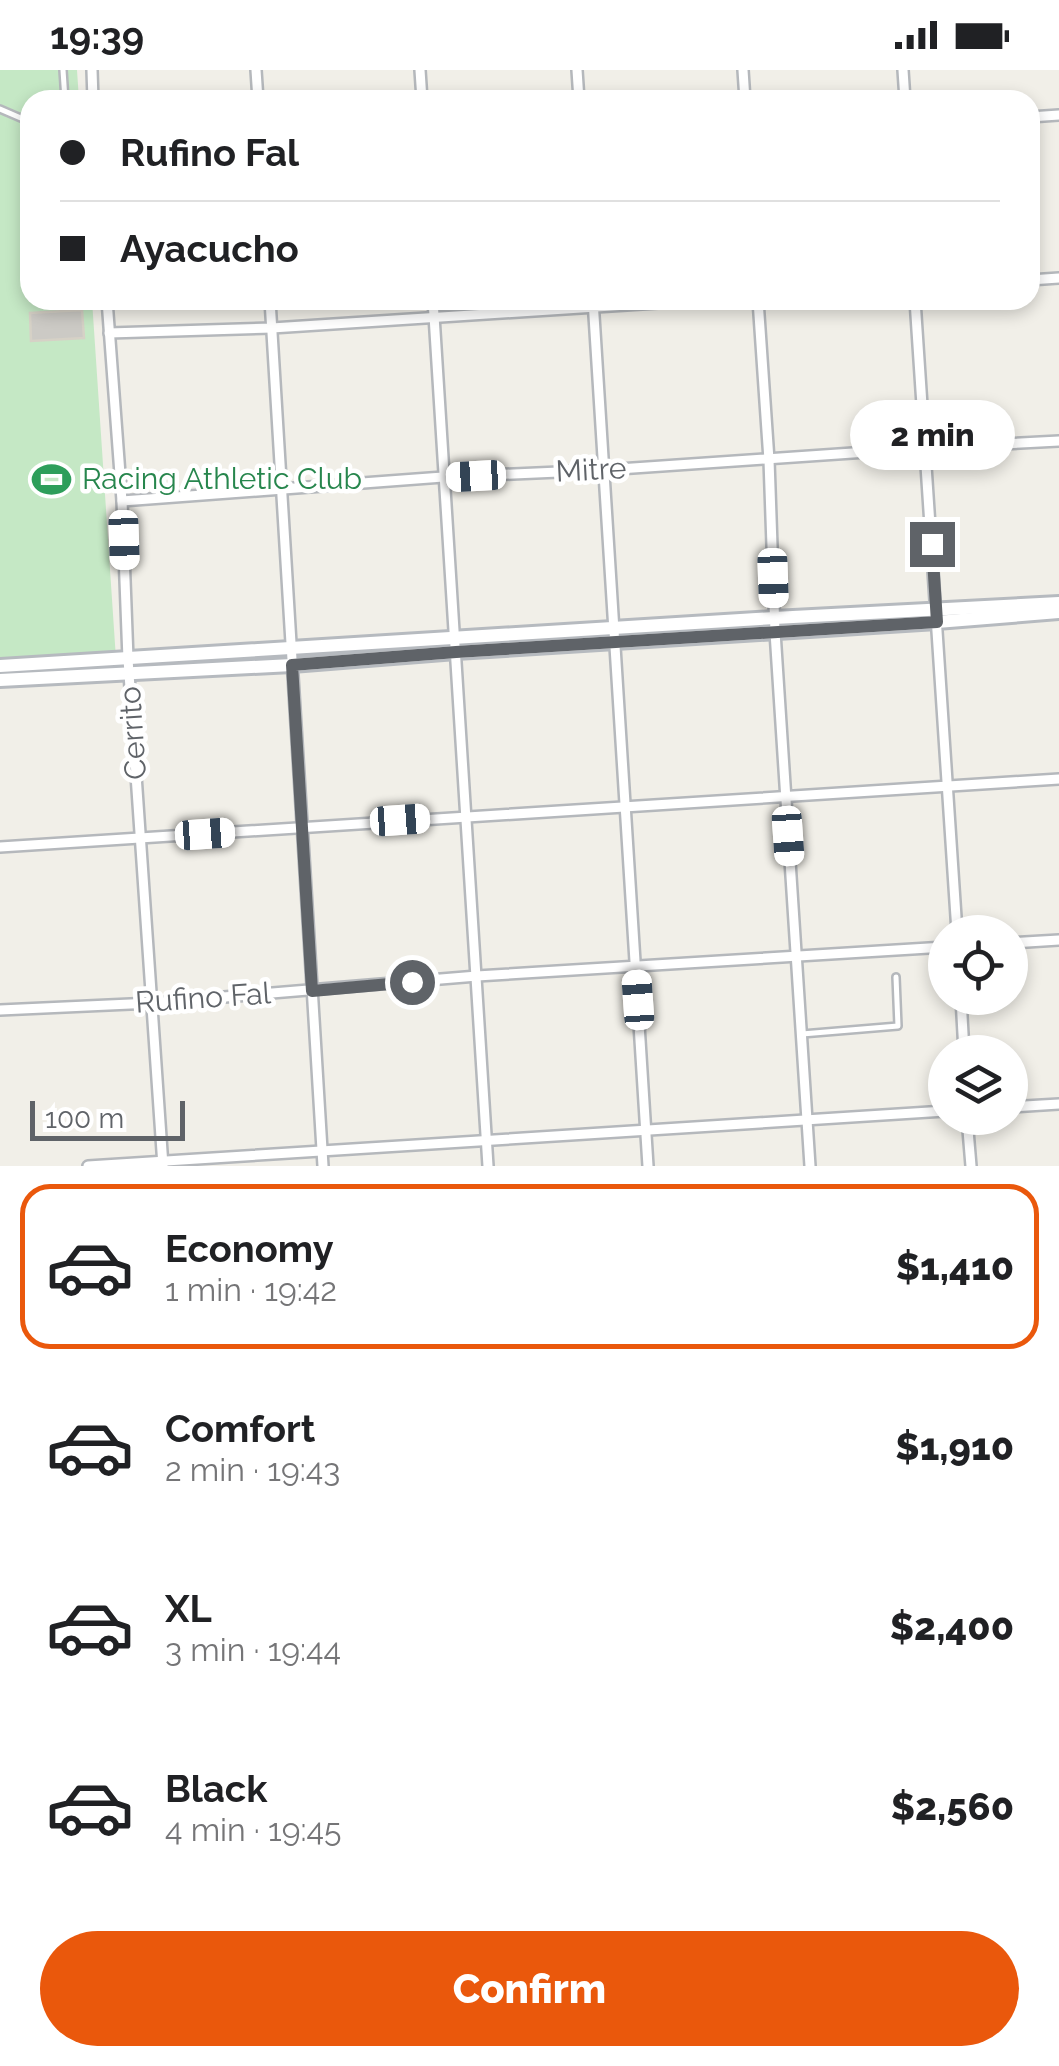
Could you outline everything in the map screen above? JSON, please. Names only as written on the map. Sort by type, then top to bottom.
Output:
[{"type":"main road","points":[[937,616],[1059,602]]},
{"type":"main road","points":[[0,666],[292,665],[614,635],[1059,612]]},
{"type":"main road","points":[[0,680],[292,647],[455,637],[614,635]]},
{"type":"street","name":"Cerrito","points":[[108,310],[163,1164]]},
{"type":"street","points":[[271,310],[323,1166]]},
{"type":"street","points":[[434,310],[488,1166]]},
{"type":"street","points":[[109,333],[272,328],[508,310]]},
{"type":"street","points":[[594,310],[648,1166]]},
{"type":"street","points":[[759,310],[810,1166]]},
{"type":"street","points":[[916,310],[956,915]]},
{"type":"street","name":"Mitre","points":[[122,501],[444,477],[1059,441]]},
{"type":"street","points":[[0,847],[1059,779]]},
{"type":"street","points":[[1028,942],[1059,940]]},
{"type":"street","name":"Rufino Fal","points":[[0,1010],[152,1003],[477,976],[928,948]]},
{"type":"street","points":[[1028,1106],[1059,1104]]},
{"type":"street","points":[[88,1166],[928,1112]]},
{"type":"street","points":[[968,1135],[971,1166]]},
{"type":"lane","points":[[802,1034],[898,1026],[896,976]]},
{"type":"green space","name":"Racing Athletic Club","points":[[0,70],[77,70],[78,90],[20,90],[20,310],[93,310],[116,659],[0,662]]},
{"type":"building","points":[[82,310],[84,338],[31,341],[30,313]]},
{"type":"place","name":"Racing Athletic Club","points":[[52,479]]},
{"type":"route","points":[[412,982],[312,991],[292,665],[937,622],[932,544]]}]
